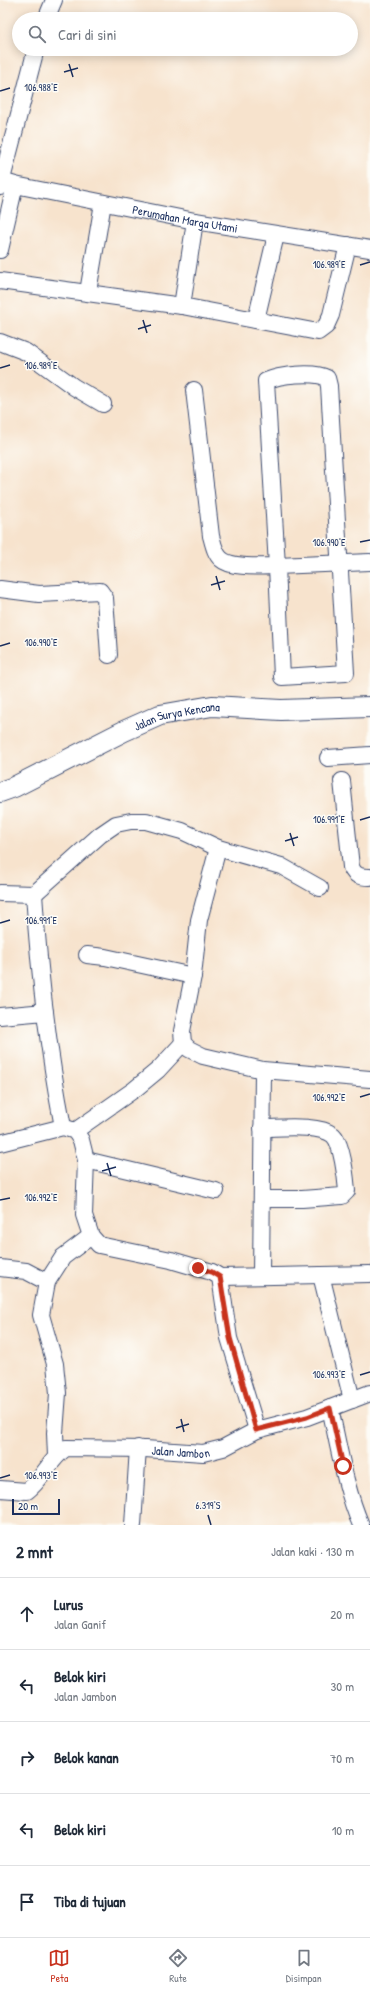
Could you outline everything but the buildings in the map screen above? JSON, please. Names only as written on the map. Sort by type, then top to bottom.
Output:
[{"type":"street","points":[[49,12],[54,0]]},
{"type":"street","points":[[0,250],[5,184],[34,56]]},
{"type":"street","name":"Perumahan Marga Utami","points":[[5,184],[195,221],[370,249]]},
{"type":"street","points":[[88,292],[103,203]]},
{"type":"street","points":[[182,306],[195,221]]},
{"type":"street","points":[[256,320],[276,235]]},
{"type":"street","points":[[0,281],[182,306],[318,332],[326,326],[331,316],[348,245]]},
{"type":"street","points":[[0,342],[26,352],[74,387],[103,404]]},
{"type":"street","points":[[320,374],[327,378],[329,386],[346,673],[282,677],[277,566],[266,381],[274,377],[320,374]]},
{"type":"street","points":[[194,390],[211,536],[214,548],[221,559],[232,565],[277,566],[339,565],[370,562]]},
{"type":"street","points":[[0,589],[39,594],[100,592],[105,598],[106,604],[109,655]]},
{"type":"street","name":"Jalan Surya Kencana","points":[[0,792],[14,787],[160,714],[212,706],[281,710],[370,707]]},
{"type":"street","points":[[328,758],[370,755]]},
{"type":"street","points":[[342,781],[351,867],[354,874],[362,877],[370,877]]},
{"type":"street","points":[[0,893],[34,894],[100,835],[116,824],[131,821],[146,821],[182,831],[218,848],[281,866],[320,888]]},
{"type":"street","points":[[218,848],[199,920],[193,976],[182,1031],[183,1043],[189,1049],[203,1056],[263,1070],[370,1079]]},
{"type":"street","points":[[34,894],[38,949],[51,1062],[69,1129],[81,1140],[86,1160],[84,1215],[91,1236],[99,1245],[171,1260],[212,1272],[220,1277],[370,1274]]},
{"type":"street","points":[[87,955],[105,957],[193,976]]},
{"type":"street","points":[[0,1016],[45,1012]]},
{"type":"street","points":[[0,1143],[69,1129],[135,1089],[158,1070],[183,1043]]},
{"type":"street","points":[[261,1276],[263,1199],[263,1070]]},
{"type":"street","points":[[262,1128],[325,1130],[334,1136],[339,1145],[347,1191],[342,1196],[302,1199],[263,1199]]},
{"type":"street","points":[[86,1160],[216,1191]]},
{"type":"street","points":[[56,1456],[55,1433],[58,1393],[55,1371],[41,1315],[47,1282],[63,1257],[91,1236]]},
{"type":"street","points":[[0,1268],[26,1271],[47,1282]]},
{"type":"street","points":[[321,1275],[352,1400]]},
{"type":"street","points":[[220,1277],[230,1338],[256,1430]]},
{"type":"street","name":"Jalan Jambon","points":[[0,1489],[27,1491],[37,1483],[56,1456],[66,1448],[138,1448],[203,1453],[223,1448],[256,1430],[300,1419],[370,1393]]},
{"type":"street","points":[[330,1408],[355,1510],[361,1525]]},
{"type":"street","points":[[133,1525],[138,1448]]},
{"type":"route","points":[[198,1268],[212,1272],[220,1277],[230,1338],[238,1371],[256,1430],[307,1417],[330,1408],[343,1466]]}]
